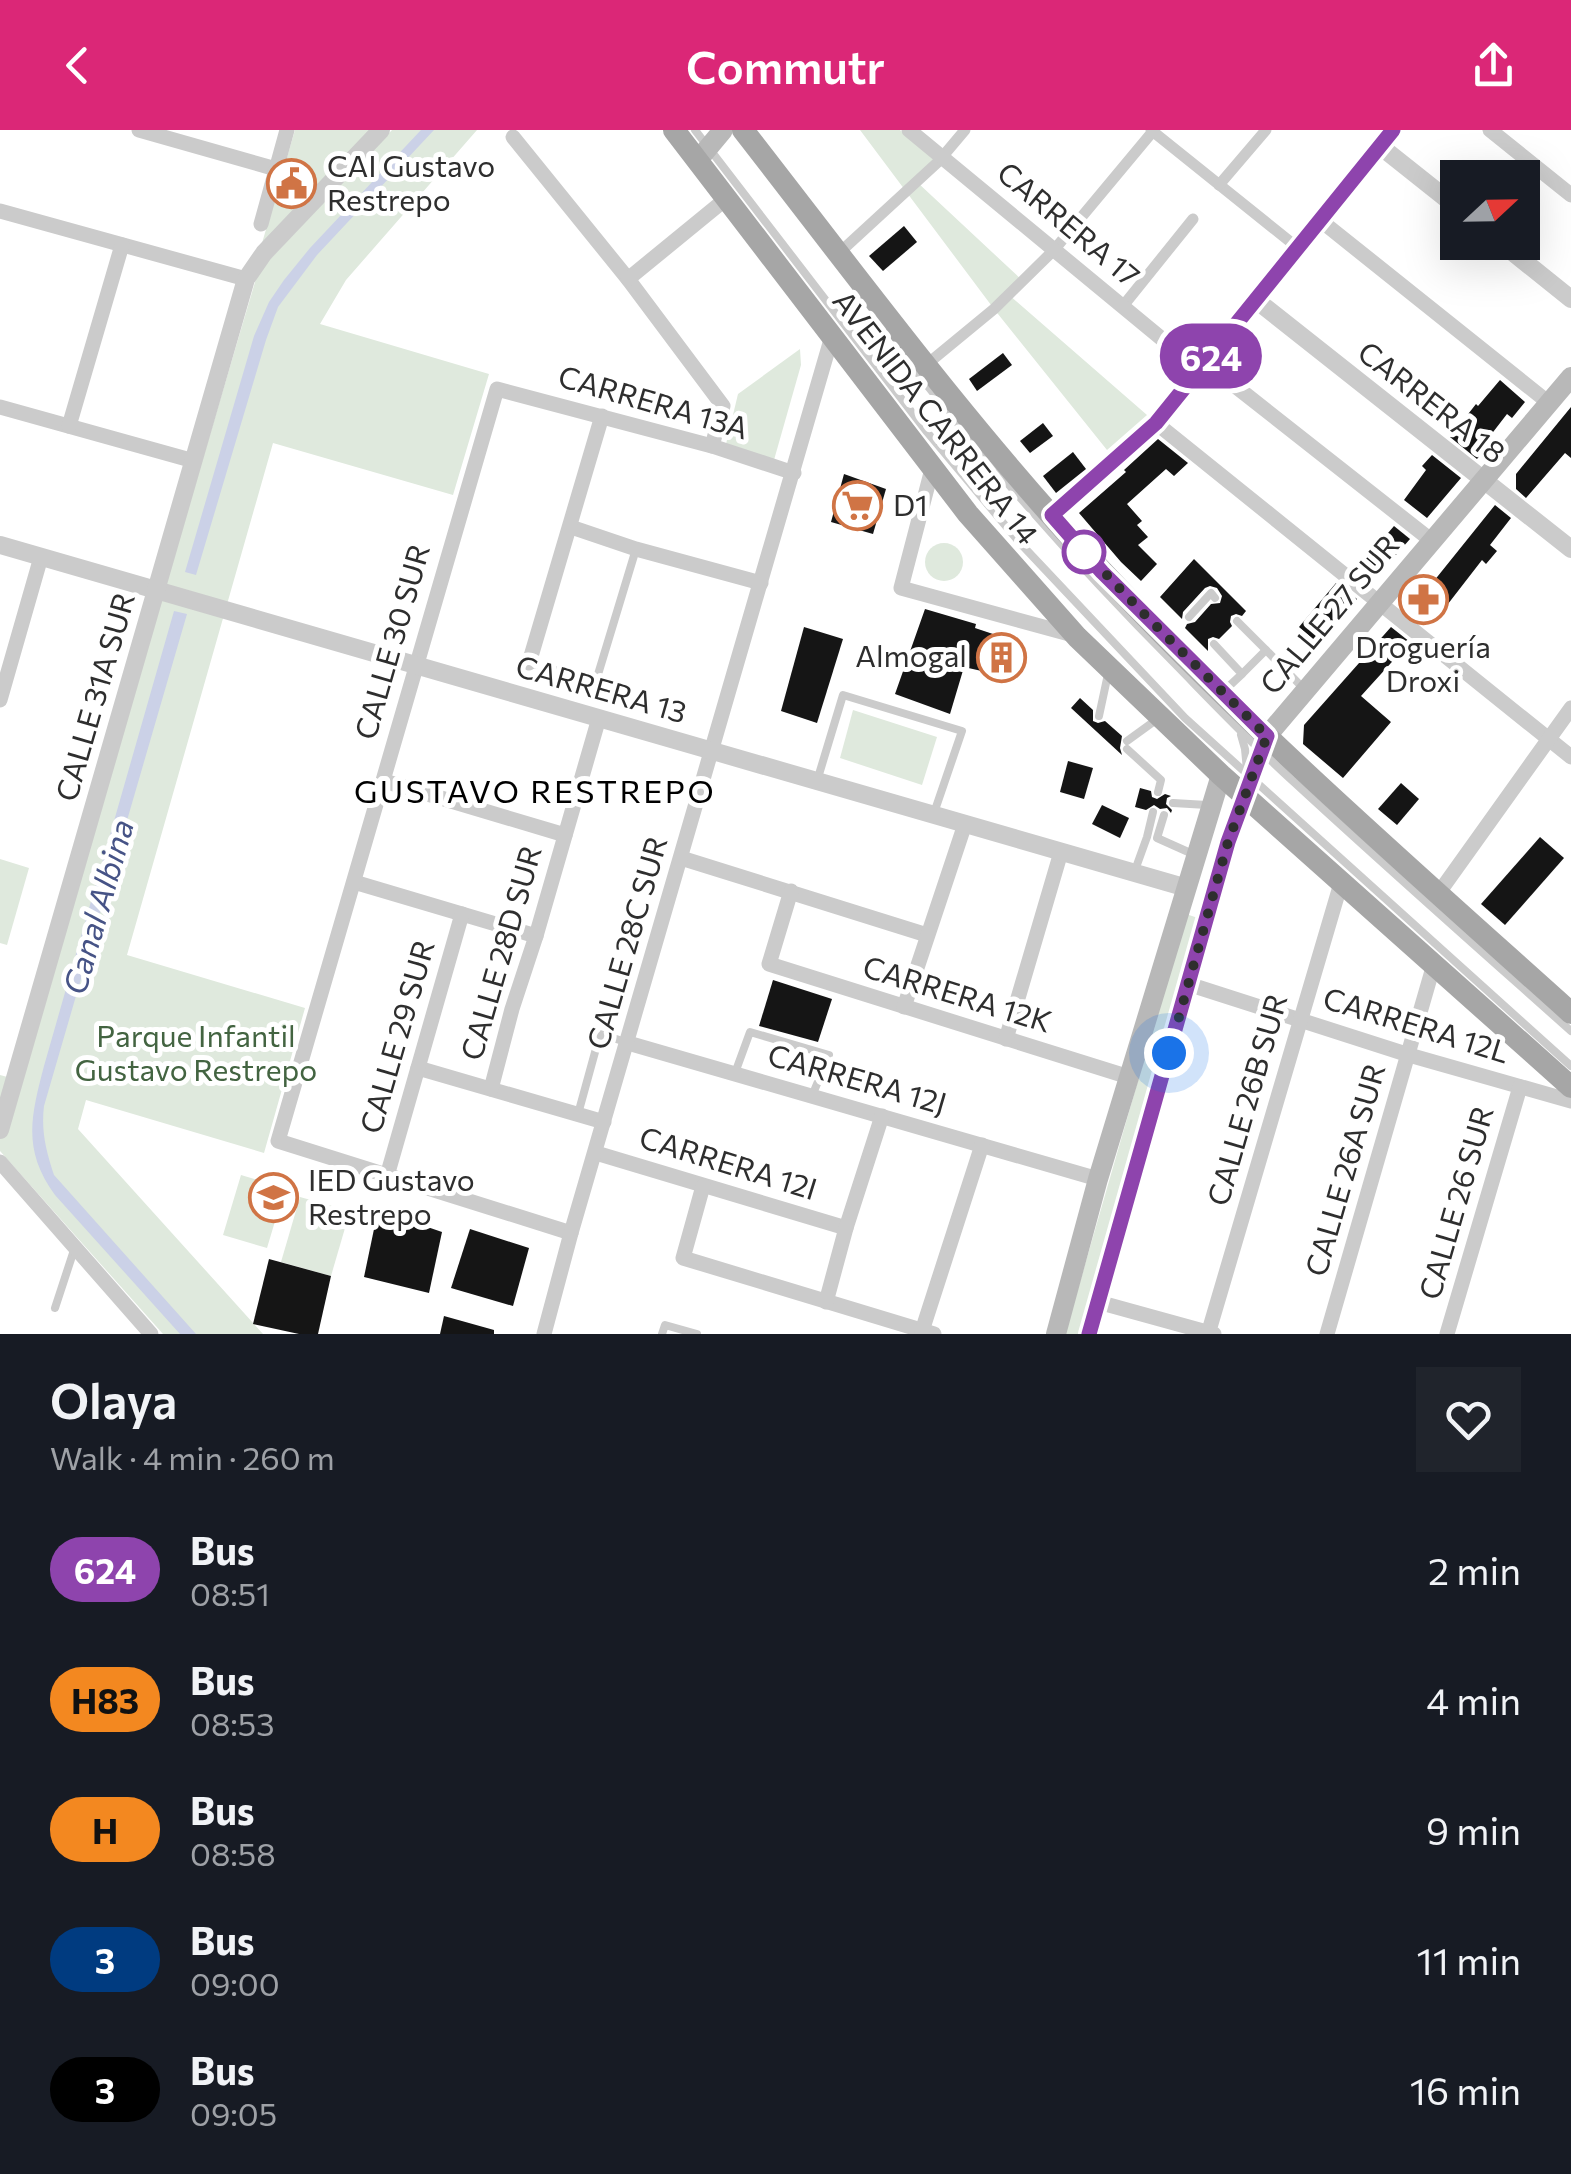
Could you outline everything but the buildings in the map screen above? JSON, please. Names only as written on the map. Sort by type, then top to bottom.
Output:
[{"type":"main road","name":"AVENIDA CARRERA 14","points":[[674,130],[703,154],[727,198],[932,469],[1077,637],[1221,775],[1247,782],[1341,882],[1571,1087]]},
{"type":"main road","points":[[703,154],[726,130]]},
{"type":"main road","name":"AVENIDA CARRERA 14","points":[[743,130],[994,450],[1102,572],[1222,692],[1264,743],[1571,1012]]},
{"type":"main road","name":"CALLE 27 SUR","points":[[1089,1334],[1228,842],[1264,743],[1571,377]]},
{"type":"main road","points":[[1056,1334],[1098,1179],[1221,775]]},
{"type":"street","points":[[261,224],[287,130]]},
{"type":"street","points":[[0,211],[246,279],[264,253],[381,130]]},
{"type":"street","name":"CARRERA 17","points":[[909,130],[1185,358],[1225,378],[1432,541]]},
{"type":"street","points":[[839,253],[942,158],[965,130]]},
{"type":"street","points":[[926,365],[994,309],[1054,250],[1153,130],[1298,248]]},
{"type":"street","points":[[1219,185],[1266,130]]},
{"type":"street","points":[[1052,515],[1156,423],[1393,130]]},
{"type":"street","points":[[1490,130],[1571,196]]},
{"type":"street","points":[[148,131],[276,169]]},
{"type":"street","points":[[513,137],[628,279],[723,406],[712,446]]},
{"type":"street","points":[[1380,146],[1440,194]]},
{"type":"street","points":[[628,279],[727,198]]},
{"type":"street","points":[[1122,306],[1193,220]]},
{"type":"street","points":[[1320,220],[1549,403]]},
{"type":"street","points":[[69,426],[122,244]]},
{"type":"street","points":[[1522,260],[1571,299]]},
{"type":"street","name":"CALLE 31A SUR","points":[[0,1130],[8,1070],[156,590],[246,279]]},
{"type":"street","name":"CARRERA 18","points":[[1256,300],[1571,549]]},
{"type":"street","name":"CALLE 28C SUR","points":[[545,1334],[832,336]]},
{"type":"street","name":"CARRERA 13A","points":[[497,389],[712,446],[794,473]]},
{"type":"street","name":"CALLE 30 SUR","points":[[387,1176],[278,1141],[328,952],[354,882],[377,780],[418,666],[497,389]]},
{"type":"street","points":[[0,407],[194,461]]},
{"type":"street","points":[[529,663],[602,416]]},
{"type":"street","points":[[1156,423],[1571,757]]},
{"type":"street","points":[[932,469],[901,588],[1077,637]]},
{"type":"street","points":[[570,528],[762,584]]},
{"type":"street","name":"CARRERA 13","points":[[0,544],[1187,888]]},
{"type":"street","points":[[0,700],[4,670],[41,556]]},
{"type":"street","points":[[1438,894],[1571,708]]},
{"type":"street","name":"CALLE 28D SUR","points":[[492,1089],[598,718]]},
{"type":"street","points":[[377,780],[565,836]]},
{"type":"street","points":[[904,1007],[965,824]]},
{"type":"street","points":[[1006,1039],[1061,852]]},
{"type":"street","points":[[682,858],[926,935]]},
{"type":"street","points":[[354,882],[536,936]]},
{"type":"street","name":"CALLE 26B SUR","points":[[1210,1333],[1341,882]]},
{"type":"street","name":"CARRERA 12K","points":[[790,892],[769,964],[1129,1077]]},
{"type":"street","name":"CALLE 29 SUR","points":[[387,1176],[462,914]]},
{"type":"street","name":"CALLE 26A SUR","points":[[1327,1334],[1434,964]]},
{"type":"street","name":"CARRERA 12L","points":[[1188,984],[1571,1102]]},
{"type":"street","name":"CARRERA 12J","points":[[628,1042],[1098,1179]]},
{"type":"street","name":"CARRERA 12I","points":[[418,1068],[604,1122]]},
{"type":"street","name":"CALLE 26 SUR","points":[[1446,1334],[1520,1087]]},
{"type":"street","points":[[826,1302],[882,1116]]},
{"type":"street","points":[[703,1186],[684,1258],[928,1332],[982,1145]]},
{"type":"street","name":"CARRERA 12I","points":[[596,1152],[846,1228]]},
{"type":"street","points":[[0,1162],[151,1334]]},
{"type":"street","points":[[387,1176],[572,1233]]},
{"type":"street","points":[[1098,1302],[1210,1333]]},
{"type":"lane","points":[[695,130],[703,154],[981,499],[1185,718],[1247,782],[1571,1066]]},
{"type":"lane","points":[[726,130],[871,312]]},
{"type":"lane","points":[[892,340],[958,426],[1113,602],[1240,730],[1264,743],[1300,788],[1571,1031]]},
{"type":"lane","points":[[529,663],[596,681],[636,549]]},
{"type":"lane","points":[[1169,640],[1210,593],[1214,598]]},
{"type":"lane","points":[[1237,620],[1305,690]]},
{"type":"lane","points":[[1214,644],[1242,674]]},
{"type":"lane","points":[[1222,692],[1266,650]]},
{"type":"lane","points":[[1099,716],[1110,670]]},
{"type":"lane","points":[[817,782],[843,695],[962,731],[933,815]]},
{"type":"lane","points":[[1158,792],[1161,780],[1127,745],[1160,718]]},
{"type":"lane","points":[[1240,730],[1247,782]]},
{"type":"lane","points":[[1173,803],[1212,806]]},
{"type":"lane","points":[[1152,837],[1153,812]]},
{"type":"lane","points":[[1134,873],[1164,815]]},
{"type":"lane","points":[[1152,837],[1196,856]]},
{"type":"lane","points":[[734,1073],[750,1032],[829,1056],[812,1096]]},
{"type":"lane","name":"CARRERA 12J","points":[[578,1114],[600,1034],[628,1042]]},
{"type":"lane","points":[[55,1308],[75,1247]]},
{"type":"lane","points":[[664,1329],[697,1334]]},
{"type":"green space","points":[[295,130],[372,130],[260,250]]},
{"type":"green space","name":"Parque Infantil Gustavo Restrepo","points":[[392,130],[477,130],[346,280],[320,324],[489,374],[453,495],[273,443],[127,955],[305,1008],[264,1153],[86,1100],[78,1129],[263,1334],[163,1334],[0,1151],[0,1075],[19,1080],[258,272]]},
{"type":"green space","points":[[860,130],[900,130],[938,162],[917,182],[1023,281],[1009,295],[1147,415],[1107,450],[994,309]]},
{"type":"green space","points":[[800,349],[801,365],[774,460],[726,444],[738,394]]},
{"type":"green space","points":[[944,543],[957,549],[963,562],[957,575],[944,581],[931,575],[925,562],[931,549]]},
{"type":"green space","points":[[853,710],[937,737],[922,785],[840,758]]},
{"type":"green space","points":[[0,859],[29,868],[7,945],[0,943]]},
{"type":"green space","points":[[1186,914],[1201,919],[1081,1334],[1065,1334]]},
{"type":"green space","points":[[241,1175],[285,1188],[267,1248],[223,1235]]},
{"type":"green space","points":[[300,1197],[350,1211],[331,1276],[281,1262]]},
{"type":"water","points":[[421,130],[434,130],[317,255],[278,307],[196,575],[185,572],[254,336],[269,302],[310,248]]},
{"type":"water","name":"Canal Albina","points":[[174,611],[187,614],[44,1106],[43,1124],[54,1175],[196,1334],[180,1334],[55,1195],[38,1163],[32,1132],[44,1066]]},
{"type":"bus line","name":"624","points":[[1089,1334],[1228,842],[1267,736],[1102,572],[1052,515],[1156,423],[1393,130]]},
{"type":"place","name":"CAI Gustavo Restrepo","points":[[292,184]]},
{"type":"place","name":"D1","points":[[858,506]]},
{"type":"place","name":"Droguería Droxi","points":[[1423,599]]},
{"type":"place","name":"Almogal","points":[[1002,657]]},
{"type":"place","name":"IED Gustavo Restrepo","points":[[273,1198]]},
{"type":"district","name":"GUSTAVO RESTREPO","points":[[535,792]]},
{"type":"route","points":[[1084,552],[1077,544],[1267,736],[1228,842],[1169,1053]]}]
